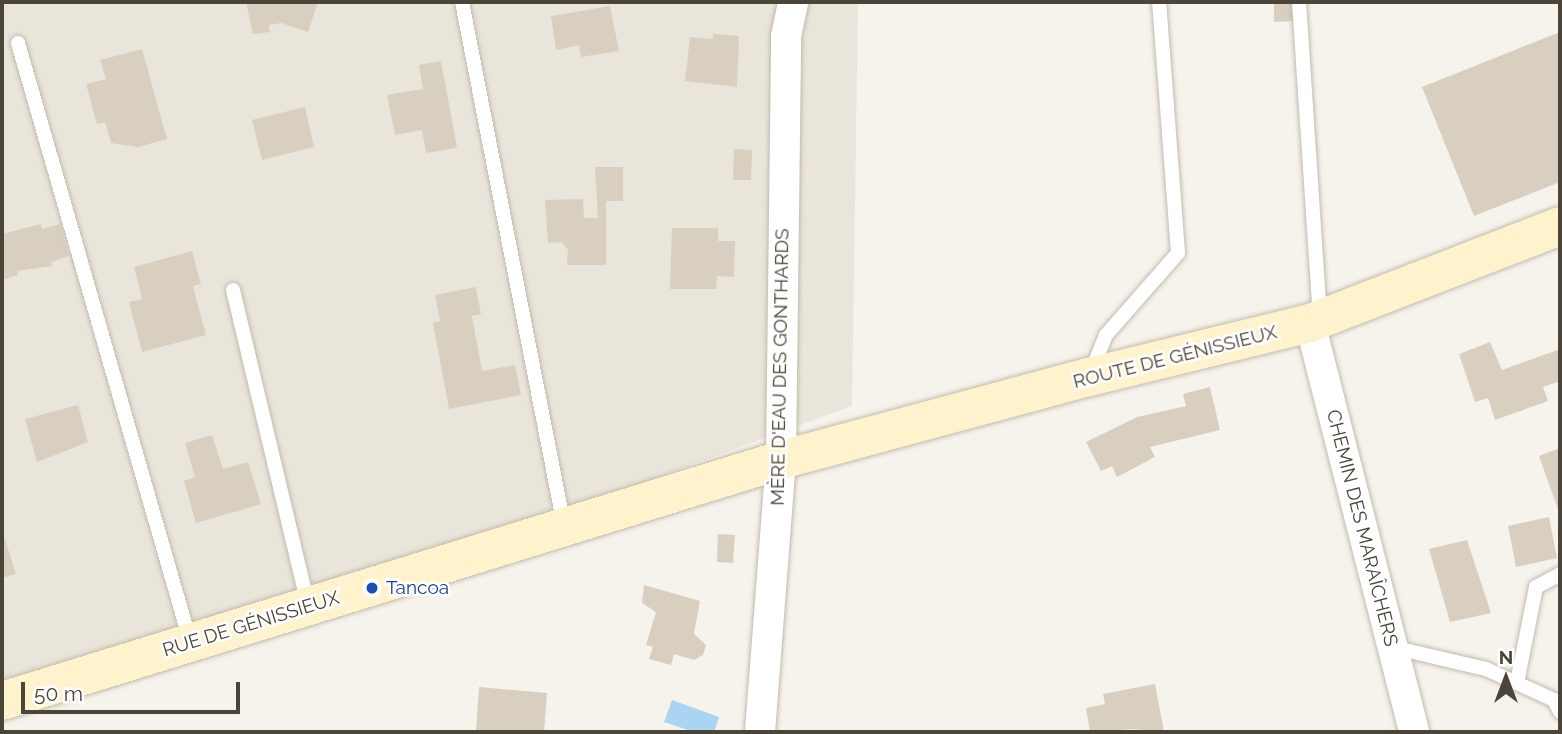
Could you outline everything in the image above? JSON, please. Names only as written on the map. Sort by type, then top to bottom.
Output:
[{"type":"street","name":"MÈRE D'EAU DES GONTHARDS","points":[[760,732],[781,460],[786,36],[793,2]]},
{"type":"street","name":"ROUTE DE GÉNISSIEUX","points":[[781,460],[1089,377],[1315,321],[1560,226]]},
{"type":"street","name":"CHEMIN DES MARAÎCHERS","points":[[1315,321],[1414,732]]},
{"type":"street","name":"RUE DE GÉNISSIEUX","points":[[2,701],[565,530],[781,460]]},
{"type":"lane","points":[[462,2],[565,530]]},
{"type":"lane","points":[[1089,377],[1106,335],[1178,253],[1159,2]]},
{"type":"lane","points":[[1299,2],[1315,321]]},
{"type":"lane","points":[[18,43],[191,643]]},
{"type":"lane","points":[[233,290],[308,606]]},
{"type":"lane","points":[[1517,683],[1536,587],[1560,574]]},
{"type":"lane","points":[[1392,647],[1486,669],[1554,701],[1560,712]]},
{"type":"shaded area","points":[[2,2],[858,2],[852,406],[2,717]]},
{"type":"water","points":[[672,700],[719,717],[714,732],[694,732],[664,722]]},
{"type":"building","points":[[246,2],[318,2],[308,32],[281,23],[269,25],[270,32],[253,34]]},
{"type":"building","points":[[1274,2],[1292,2],[1294,21],[1274,22]]},
{"type":"building","points":[[610,6],[619,51],[581,57],[579,45],[556,50],[551,16]]},
{"type":"building","points":[[1560,32],[1560,182],[1474,216],[1422,87]]},
{"type":"building","points":[[713,34],[739,36],[737,87],[685,81],[690,37],[713,39]]},
{"type":"building","points":[[142,49],[167,139],[138,147],[111,143],[105,122],[97,124],[86,84],[106,79],[100,60]]},
{"type":"building","points":[[441,61],[457,148],[426,153],[422,130],[395,135],[387,95],[423,89],[419,65]]},
{"type":"building","points":[[305,107],[314,147],[262,160],[252,120]]},
{"type":"building","points":[[734,149],[752,150],[751,180],[733,180]]},
{"type":"building","points":[[595,167],[623,167],[623,201],[606,201],[606,265],[567,265],[568,250],[562,242],[548,243],[545,200],[583,199],[584,218],[598,218]]},
{"type":"building","points":[[41,224],[42,229],[60,224],[69,256],[51,262],[52,266],[17,271],[18,275],[2,280],[2,234]]},
{"type":"building","points":[[672,228],[718,228],[718,241],[735,241],[734,277],[717,276],[716,289],[670,289]]},
{"type":"building","points":[[192,251],[201,284],[193,286],[206,335],[142,352],[129,302],[142,299],[134,267]]},
{"type":"building","points":[[476,287],[481,314],[472,316],[482,371],[515,365],[521,395],[449,409],[433,323],[440,321],[435,295]]},
{"type":"building","points":[[1490,342],[1502,370],[1560,349],[1560,381],[1543,387],[1548,401],[1495,420],[1488,398],[1475,402],[1459,354]]},
{"type":"building","points":[[1210,387],[1220,430],[1150,447],[1155,457],[1117,477],[1112,466],[1101,471],[1086,442],[1137,417],[1186,406],[1183,394]]},
{"type":"building","points":[[78,405],[88,442],[37,462],[25,419]]},
{"type":"building","points":[[212,435],[223,469],[248,462],[261,504],[196,523],[184,481],[195,477],[185,443]]},
{"type":"building","points":[[1560,448],[1560,515],[1539,456]]},
{"type":"building","points":[[1549,517],[1557,558],[1516,567],[1508,526]]},
{"type":"building","points":[[2,530],[16,574],[2,578]]},
{"type":"building","points":[[718,534],[735,535],[733,563],[717,562]]},
{"type":"building","points":[[1467,540],[1491,613],[1450,622],[1429,549]]},
{"type":"building","points":[[644,585],[700,601],[694,634],[706,645],[703,655],[694,660],[674,654],[671,665],[649,659],[653,647],[646,645],[656,612],[642,603]]},
{"type":"building","points":[[1155,684],[1164,732],[1134,729],[1090,732],[1086,708],[1105,704],[1103,694]]},
{"type":"building","points":[[479,687],[547,693],[544,732],[476,730]]},
{"type":"place","name":"Tancoa","points":[[372,588]]}]
